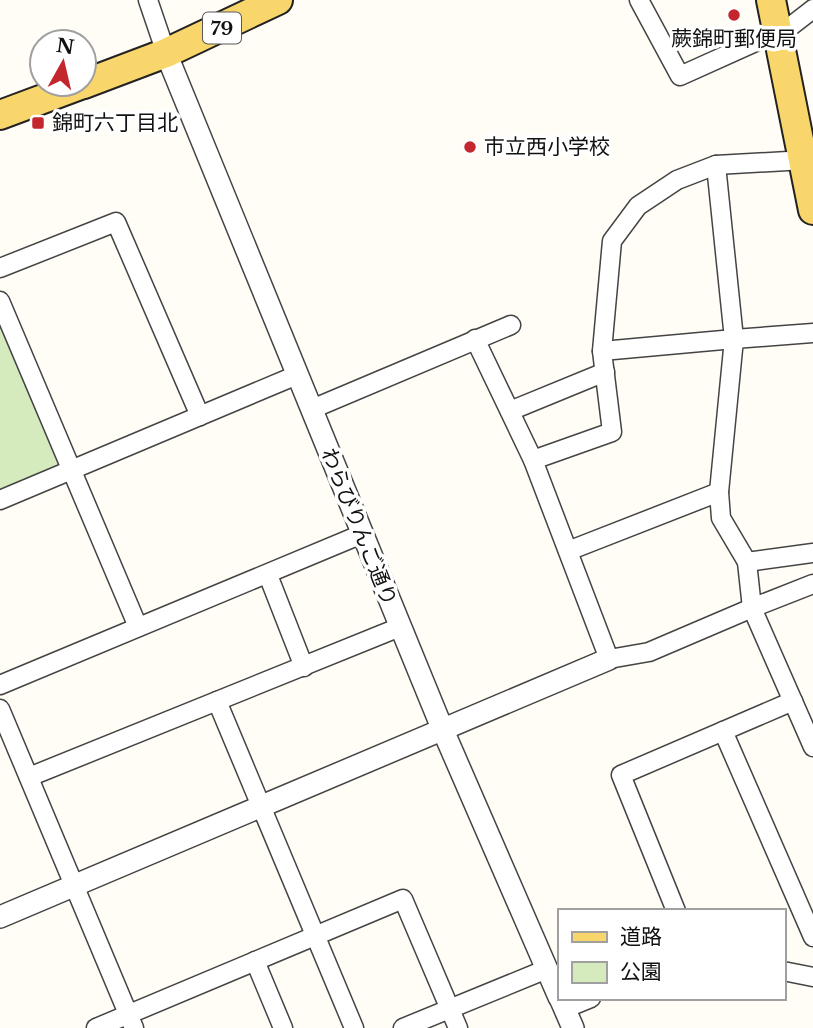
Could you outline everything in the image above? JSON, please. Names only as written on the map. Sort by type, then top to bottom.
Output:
[{"type":"main road","name":"79","points":[[98,78],[166,53],[278,0]]},
{"type":"main road","points":[[771,0],[813,210]]},
{"type":"main road","name":"79","points":[[0,115],[46,98]]},
{"type":"street","points":[[148,0],[166,53]]},
{"type":"street","points":[[639,0],[680,76],[779,32],[813,9]]},
{"type":"street","name":"わらびりんご通り","points":[[166,53],[442,728],[558,994]]},
{"type":"street","points":[[533,460],[612,432],[602,351],[612,241],[638,206],[677,180],[716,165],[805,160]]},
{"type":"street","points":[[716,165],[734,339],[719,492],[721,518],[747,562],[752,608],[813,747]]},
{"type":"street","points":[[0,268],[116,222],[200,416]]},
{"type":"street","points":[[0,301],[70,472],[138,627]]},
{"type":"street","points":[[312,409],[511,325]]},
{"type":"street","points":[[602,351],[813,332]]},
{"type":"street","points":[[475,339],[533,460],[609,659]]},
{"type":"street","points":[[510,411],[605,372]]},
{"type":"street","points":[[0,500],[297,375]]},
{"type":"street","points":[[568,551],[719,492]]},
{"type":"street","points":[[0,685],[362,534]]},
{"type":"street","points":[[747,562],[813,553]]},
{"type":"street","points":[[268,575],[304,667]]},
{"type":"street","points":[[0,917],[609,659],[649,652],[813,584]]},
{"type":"street","points":[[29,777],[400,627]]},
{"type":"street","points":[[217,701],[354,1028]]},
{"type":"street","points":[[675,909],[621,775],[793,701]]},
{"type":"street","points":[[0,709],[131,1021]]},
{"type":"street","points":[[723,731],[813,937]]},
{"type":"street","points":[[96,1028],[131,1021],[255,961],[402,899],[458,1028]]},
{"type":"street","points":[[255,961],[283,1028]]},
{"type":"street","points":[[402,1028],[547,969]]},
{"type":"street","points":[[785,971],[813,977]]},
{"type":"street","points":[[564,1008],[586,1000]]},
{"type":"green space","points":[[0,301],[70,472],[0,500]]},
{"type":"place","name":"蕨錦町郵便局","points":[[734,15]]},
{"type":"place","name":"錦町六丁目北","points":[[38,123]]},
{"type":"place","name":"市立西小学校","points":[[470,147]]}]
